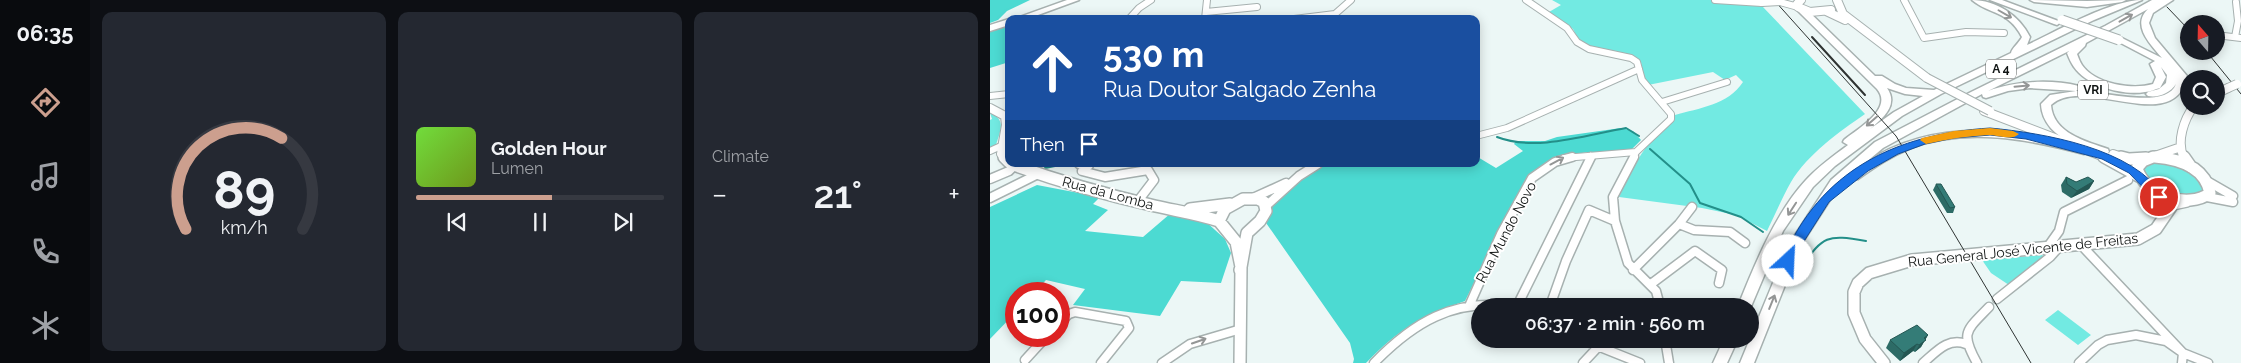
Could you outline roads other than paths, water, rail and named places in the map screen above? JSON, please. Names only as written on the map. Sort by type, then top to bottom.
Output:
[{"type":"highway","points":[[1030,15],[1076,0]]},
{"type":"highway","points":[[1976,0],[2010,17],[2023,28],[2026,37],[2023,45],[2002,60]]},
{"type":"highway","name":"VRI","points":[[1994,0],[2060,21]]},
{"type":"highway","name":"VRI","points":[[1943,112],[2002,89],[2023,85],[2068,87],[2131,95],[2159,93],[2167,89],[2172,77],[2162,62],[2144,51],[2005,0]]},
{"type":"highway","points":[[2034,0],[2087,4],[2122,0]]},
{"type":"highway","points":[[1863,139],[1898,114],[1938,92],[2091,18],[2139,0]]},
{"type":"highway","name":"A 4","points":[[1748,298],[1778,229],[1808,184],[1831,163],[1863,139],[1903,117],[2139,0]]},
{"type":"highway","name":"A 4","points":[[1747,363],[1795,244],[1835,183],[1879,145],[1974,94],[2108,28],[2158,0]]},
{"type":"highway","points":[[2169,0],[2146,16],[2144,24],[2148,35],[2180,73]]},
{"type":"highway","points":[[1799,4],[1879,84],[1887,99],[1883,111],[1826,162],[1808,184]]},
{"type":"highway","points":[[1822,12],[1816,18],[1818,22],[1887,84],[1908,92],[1938,92]]},
{"type":"highway","points":[[990,28],[1005,23]]},
{"type":"highway","name":"VRI","points":[[2108,28],[2076,47],[2072,53],[2075,64],[2088,76],[2110,86],[2138,90],[2158,86],[2162,76],[2155,64],[2140,53],[2117,41]]},
{"type":"highway","name":"VRI","points":[[2117,41],[2133,44],[2159,56],[2173,68],[2180,79]]},
{"type":"highway","points":[[2104,154],[2075,140],[2057,128],[2048,117],[2046,110],[2050,100],[2064,94],[2077,93],[2132,100],[2155,100],[2168,98],[2180,89]]},
{"type":"highway","points":[[1825,199],[1864,168],[1894,152],[1922,141],[1954,134],[1990,132],[2026,135],[2104,154]]},
{"type":"highway","points":[[1720,363],[1727,348]]},
{"type":"main road","points":[[1822,12],[1838,2],[1842,14],[1926,78]]},
{"type":"main road","points":[[1799,4],[1822,12],[1839,15],[1926,78],[1987,111],[2104,154],[2133,170],[2148,185],[2163,205],[2160,226]]},
{"type":"main road","points":[[990,108],[1005,116]]},
{"type":"main road","points":[[2160,226],[2173,204],[2195,201],[2207,197],[2210,193],[2207,181],[2184,158],[2181,147],[2187,115]]},
{"type":"main road","points":[[1005,131],[1001,146],[1001,154],[1005,157]]},
{"type":"main road","points":[[2104,154],[2129,159],[2151,157],[2175,151],[2181,147]]},
{"type":"main road","points":[[2140,177],[2138,165],[2151,157],[2174,160],[2192,168]]},
{"type":"main road","name":"Rua da Lomba","points":[[1021,167],[1038,174],[1138,201],[1177,209],[1223,225]]},
{"type":"main road","points":[[2148,185],[2166,196],[2187,201]]},
{"type":"main road","points":[[1240,270],[1245,237],[1264,216],[1266,206],[1259,199],[1242,199],[1231,204],[1222,212],[1223,225],[1236,240],[1240,270],[1240,363]]},
{"type":"main road","name":"Rua da Lomba","points":[[1177,209],[1214,208],[1231,204]]},
{"type":"main road","points":[[1223,225],[1240,230],[1254,225]]},
{"type":"main road","name":"Rua General José Vicente de Freitas","points":[[1884,363],[1865,339],[1854,313],[1854,292],[1858,284],[1869,273],[1912,260],[2082,246],[2138,239],[2154,232],[2160,226]]},
{"type":"street","points":[[1133,15],[1151,0]]},
{"type":"street","points":[[1206,15],[1207,0]]},
{"type":"street","points":[[1327,15],[1335,14],[1350,0]]},
{"type":"street","points":[[1526,0],[1567,28],[1577,42],[1589,49],[1632,58],[1637,62],[1642,80],[1671,114],[1671,119],[1636,152],[1613,197],[1615,221],[1628,263],[1633,270],[1651,284],[1658,298]]},
{"type":"street","points":[[1715,0],[1762,3],[1785,1],[1799,4]]},
{"type":"street","points":[[1904,0],[1924,38],[1972,31],[2004,34]]},
{"type":"street","points":[[2225,36],[2238,37],[2235,29],[2238,21],[2236,2]]},
{"type":"street","points":[[1206,12],[1257,7]]},
{"type":"street","points":[[1480,135],[1507,128],[1639,69]]},
{"type":"street","points":[[1662,102],[1726,82]]},
{"type":"street","points":[[990,96],[1005,94]]},
{"type":"street","points":[[990,151],[1001,146]]},
{"type":"street","name":"Rua Mundo Novo","points":[[1470,304],[1487,264],[1528,183],[1560,159],[1586,154],[1591,156],[1636,152]]},
{"type":"street","points":[[1520,298],[1591,156]]},
{"type":"street","points":[[990,179],[1006,173],[1011,167]]},
{"type":"street","points":[[1253,198],[1313,167]]},
{"type":"street","points":[[1080,168],[1105,177],[1148,170],[1154,180],[1138,201]]},
{"type":"street","points":[[990,198],[1015,188],[1038,174]]},
{"type":"street","points":[[1266,206],[1299,176]]},
{"type":"street","points":[[2047,248],[2059,231],[2064,212],[2121,186],[2128,180]]},
{"type":"street","points":[[2207,181],[2233,199],[2207,197]]},
{"type":"street","points":[[1633,270],[1679,224],[1692,207]]},
{"type":"street","points":[[1553,298],[1566,260],[1589,210],[1615,221]]},
{"type":"street","points":[[1679,224],[1694,230],[1730,232],[1744,243]]},
{"type":"street","points":[[2082,246],[2183,358]]},
{"type":"street","points":[[1996,299],[2059,248]]},
{"type":"street","points":[[1651,284],[1695,251],[1722,270],[1719,283]]},
{"type":"street","points":[[1374,363],[1389,346],[1410,330],[1443,314],[1470,304]]},
{"type":"street","points":[[1966,344],[1970,328],[1989,307]]},
{"type":"street","points":[[1070,314],[1075,312],[1126,320],[1129,328],[1101,363]]},
{"type":"street","points":[[1162,363],[1190,344],[1241,329]]},
{"type":"street","points":[[2079,363],[2098,345],[2107,340],[2136,336],[2147,336],[2166,341],[2183,358],[2208,363]]},
{"type":"street","points":[[1923,363],[1952,341],[1959,340],[1966,344],[1976,363]]},
{"type":"street","points":[[1026,360],[1037,347]]},
{"type":"street","points":[[1584,363],[1597,348]]},
{"type":"street","points":[[1601,348],[1640,363]]},
{"type":"street","points":[[1666,348],[1669,363]]},
{"type":"waterway","points":[[1497,137],[1512,141],[1544,143],[1626,128],[1639,136]]},
{"type":"waterway","points":[[1650,149],[1690,184],[1700,203],[1741,217],[1763,232]]},
{"type":"waterway","points":[[1045,168],[1050,167]]},
{"type":"waterway","points":[[1798,271],[1813,251],[1825,241],[1832,238],[1866,241]]},
{"type":"tram line","points":[[1774,0],[1896,136],[2031,363]]},
{"type":"tram line","points":[[2167,7],[2180,21]]},
{"type":"tram line","points":[[2213,60],[2241,94]]},
{"type":"railway","points":[[1812,37],[1865,95]]}]
